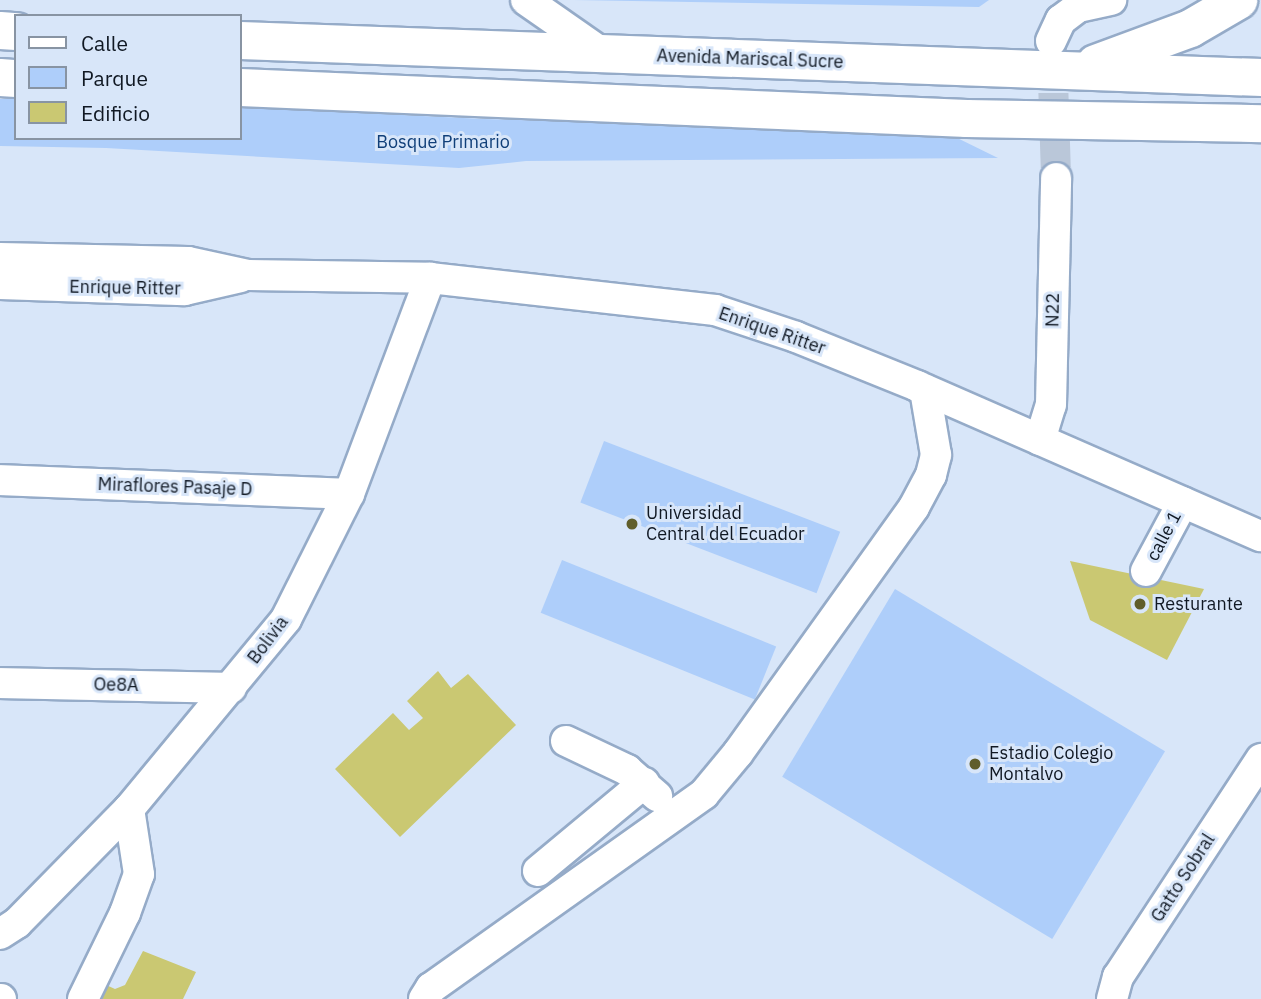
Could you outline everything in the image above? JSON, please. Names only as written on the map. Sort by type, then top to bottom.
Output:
[{"type":"main road","points":[[1081,68],[1190,28],[1238,0]]},
{"type":"main road","name":"Avenida Mariscal Sucre","points":[[242,40],[1081,68],[1261,78]]},
{"type":"main road","points":[[242,87],[956,117],[1261,123]]},
{"type":"street","points":[[526,0],[602,53]]},
{"type":"street","points":[[1051,41],[1061,20],[1078,7],[1111,0]]},
{"type":"street","name":"N22","points":[[1040,440],[1051,405],[1056,178]]},
{"type":"street","name":"Enrique Ritter","points":[[0,258],[188,262],[248,275],[430,278],[715,310],[796,337],[925,390],[1261,536]]},
{"type":"street","name":"Enrique Ritter","points":[[0,285],[185,290],[248,275]]},
{"type":"street","name":"Bolivia","points":[[0,933],[17,923],[129,810],[286,619],[349,494],[430,278]]},
{"type":"street","points":[[424,999],[430,988],[705,794],[914,507],[931,475],[936,455],[925,390]]},
{"type":"street","name":"Miraflores Pasaje D","points":[[0,480],[349,494]]},
{"type":"street","name":"calle 1","points":[[1146,571],[1183,502]]},
{"type":"street","name":"Oe8A","points":[[0,683],[231,688]]},
{"type":"street","points":[[566,741],[627,771],[645,783],[675,813]]},
{"type":"street","name":"Gatto Sobral","points":[[1112,999],[1118,977],[1261,759]]},
{"type":"street","points":[[538,872],[645,783]]},
{"type":"street","points":[[83,999],[125,913],[139,874],[129,810]]},
{"type":"green space","points":[[574,0],[989,0],[979,7]]},
{"type":"green space","name":"Bosque Primario","points":[[0,99],[14,99],[14,140],[242,140],[242,107],[484,119],[943,131],[998,158],[526,161],[459,168],[106,148],[0,146]]},
{"type":"green space","points":[[604,441],[840,532],[817,593],[580,503]]},
{"type":"green space","points":[[562,560],[776,647],[755,699],[541,613]]},
{"type":"green space","name":"Estadio Colegio Montalvo","points":[[895,589],[1165,751],[1052,939],[782,777]]},
{"type":"building","name":"Resturante","points":[[1070,561],[1204,589],[1167,660],[1090,620]]},
{"type":"building","points":[[438,671],[451,688],[468,674],[516,725],[400,837],[335,769],[393,713],[409,730],[423,718],[407,701]]},
{"type":"building","points":[[143,951],[196,972],[183,999],[98,999],[104,984],[115,989],[125,985]]},
{"type":"tunnel","points":[[1052,48],[1056,178]]},
{"type":"place","name":"Universidad Central del Ecuador","points":[[632,524]]},
{"type":"place","name":"Resturante","points":[[1140,604]]},
{"type":"place","name":"Estadio Colegio Montalvo","points":[[975,764]]}]
